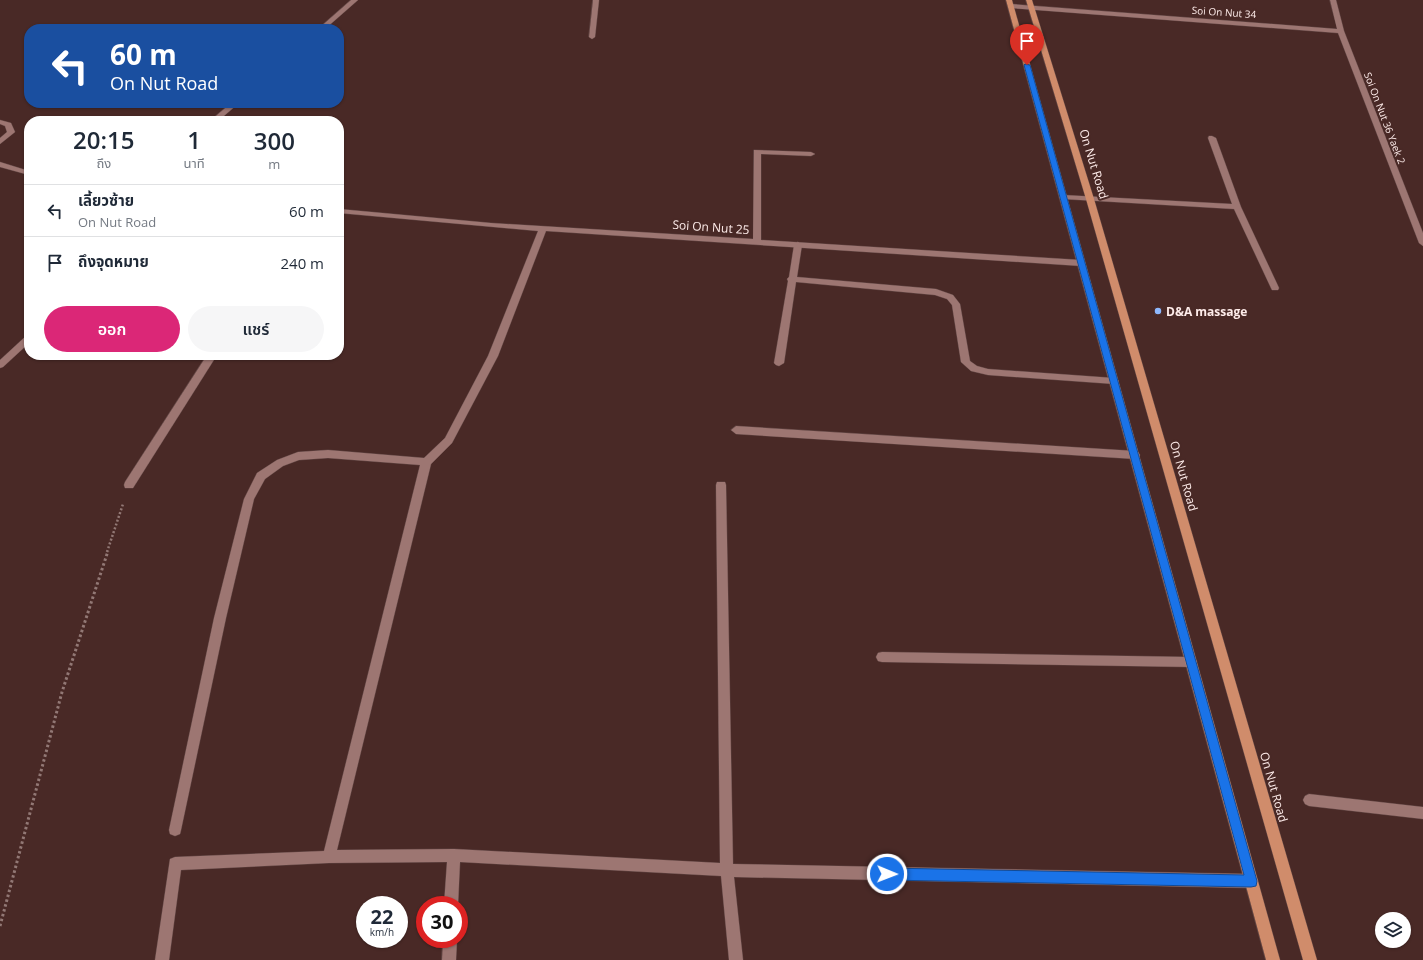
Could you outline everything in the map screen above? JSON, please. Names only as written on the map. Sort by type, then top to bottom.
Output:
[{"type":"main road","name":"On Nut Road","points":[[1029,0],[1090,199],[1310,960]]},
{"type":"main road","points":[[1010,3],[1273,960]]},
{"type":"street","points":[[327,24],[355,0]]},
{"type":"street","points":[[592,37],[596,0]]},
{"type":"street","name":"Soi On Nut 36 Yaek 2","points":[[1333,0],[1341,31],[1423,242]]},
{"type":"street","name":"Soi On Nut 34","points":[[1010,3],[1031,8],[1341,31]]},
{"type":"street","points":[[220,116],[229,108]]},
{"type":"street","points":[[0,122],[8,125],[11,132],[0,142]]},
{"type":"street","points":[[1212,138],[1237,207],[1274,288]]},
{"type":"street","points":[[757,242],[757,152],[811,154]]},
{"type":"street","points":[[0,164],[24,172]]},
{"type":"street","points":[[1063,197],[1237,207]]},
{"type":"street","name":"Soi On Nut 25","points":[[344,210],[543,228],[1081,263]]},
{"type":"street","points":[[329,857],[426,462],[449,440],[493,356],[543,228]]},
{"type":"street","points":[[779,363],[791,279],[798,245]]},
{"type":"street","points":[[791,279],[936,292],[950,297],[956,304],[966,362],[974,369],[988,372],[1114,381]]},
{"type":"street","points":[[0,365],[24,343]]},
{"type":"street","points":[[129,485],[209,360]]},
{"type":"street","points":[[736,430],[1135,455]]},
{"type":"street","points":[[175,830],[220,618],[249,499],[261,476],[280,463],[298,456],[328,454],[426,462]]},
{"type":"street","points":[[721,485],[727,870],[736,960]]},
{"type":"street","points":[[882,657],[1192,662]]},
{"type":"street","points":[[1308,800],[1423,813]]},
{"type":"street","points":[[452,896],[454,855]]},
{"type":"street","points":[[162,960],[175,864],[329,857],[454,855],[727,870],[1251,881]]},
{"type":"street","points":[[449,960],[450,948]]},
{"type":"path","points":[[0,926],[62,692],[129,485]]},
{"type":"place","name":"D&A massage","points":[[1158,311]]},
{"type":"route","points":[[887,874],[1251,881],[1027,65]]}]
